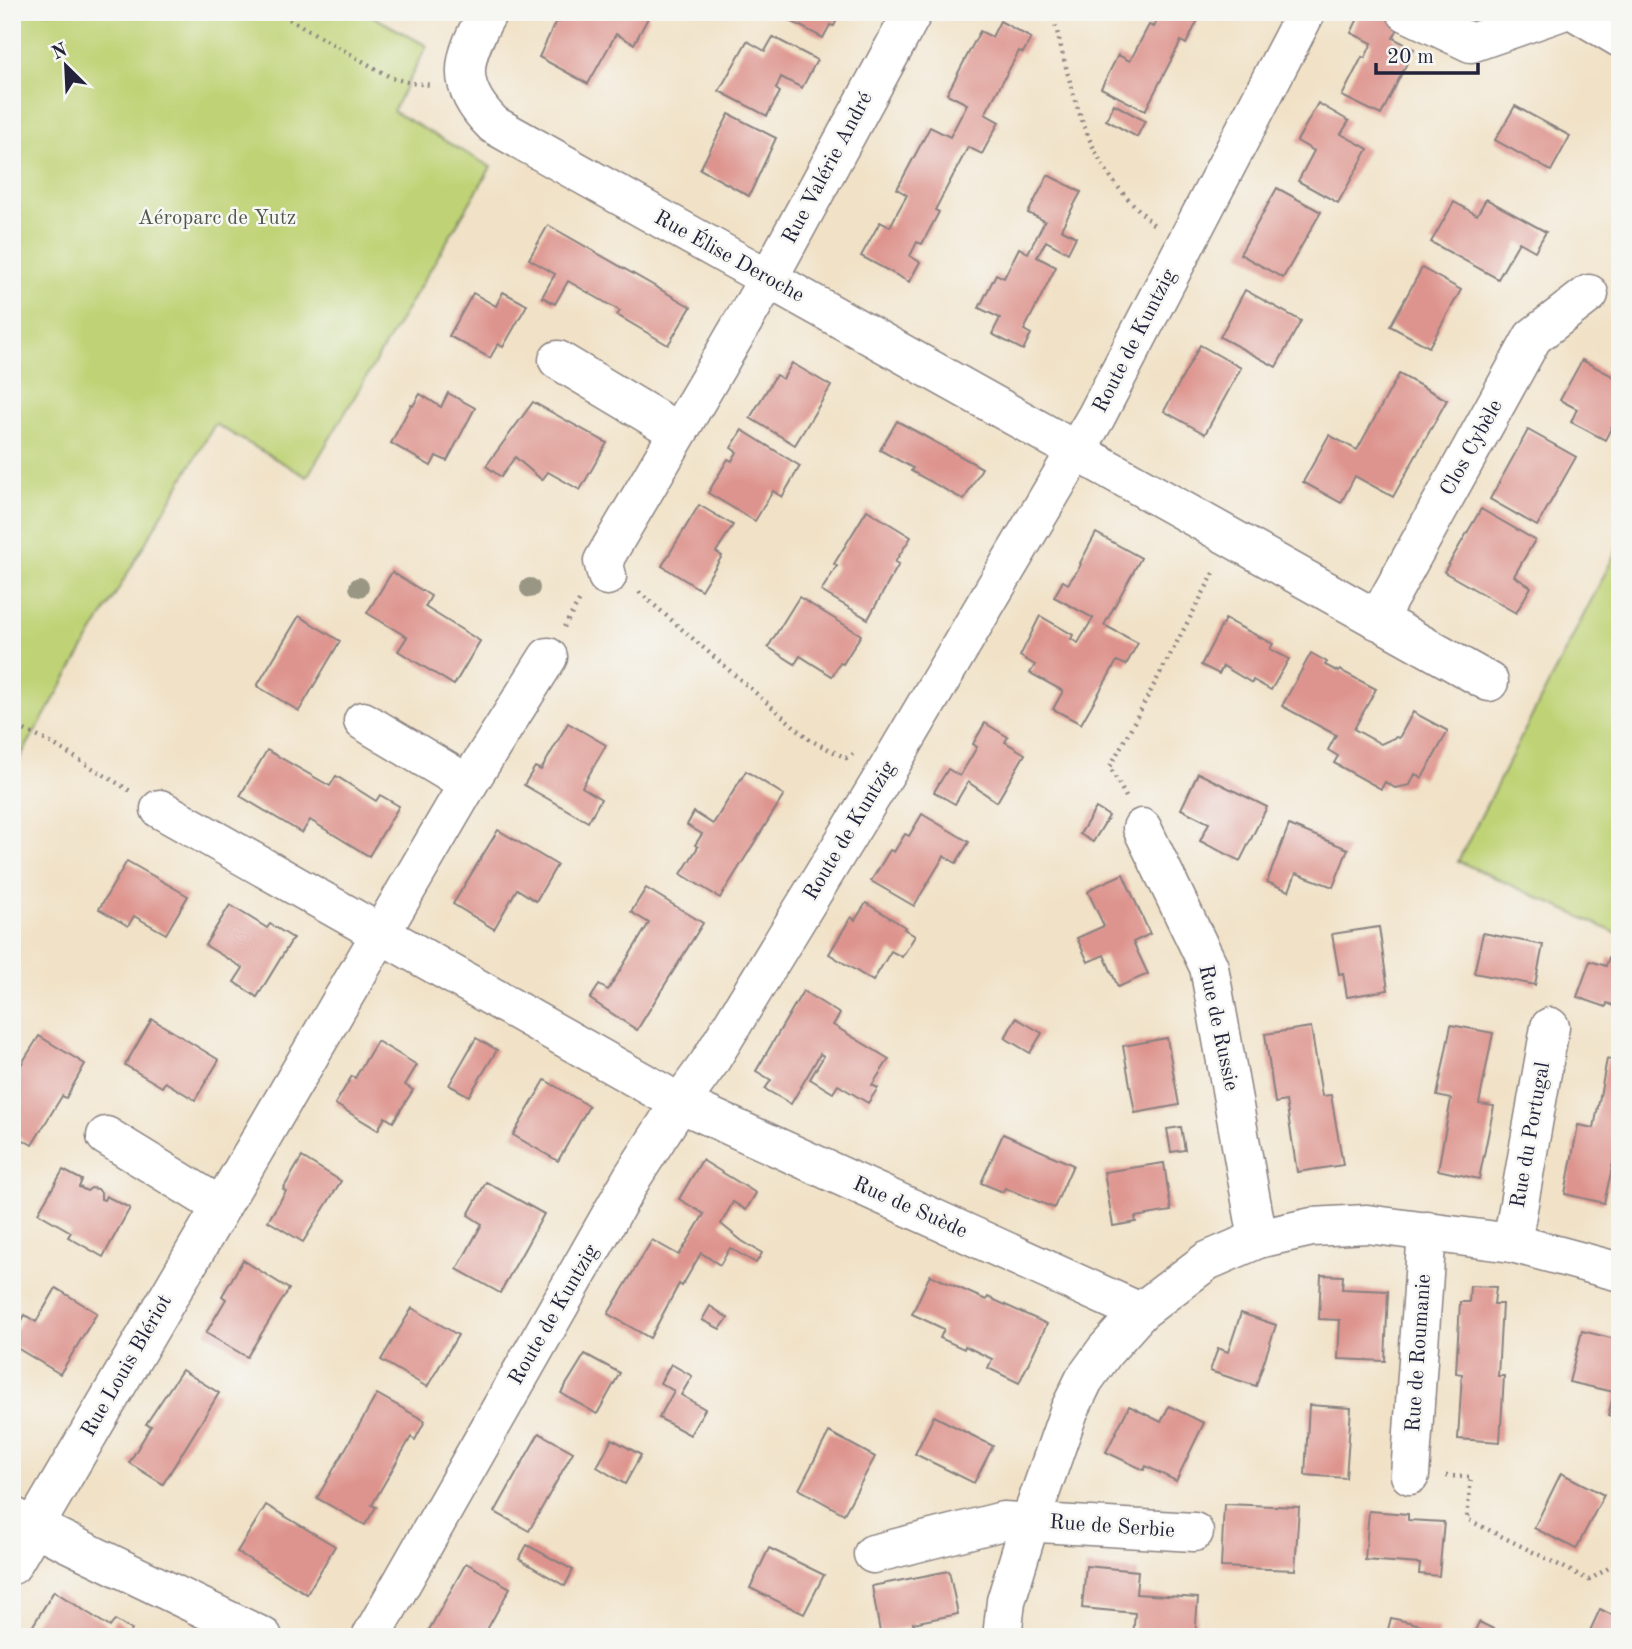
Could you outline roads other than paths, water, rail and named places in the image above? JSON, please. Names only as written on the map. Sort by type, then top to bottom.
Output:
[{"type":"street","name":"Rue Élise Deroche","points":[[488,12],[473,38],[464,66],[468,87],[478,108],[495,125],[1076,452]]},
{"type":"street","name":"Rue Valérie André","points":[[607,576],[603,561],[768,279],[913,12]]},
{"type":"street","name":"Route de Kuntzig","points":[[370,1637],[633,1176],[709,1063],[1076,452],[1306,12]]},
{"type":"street","points":[[1405,12],[1471,43],[1560,12]]},
{"type":"street","points":[[1576,12],[1620,38]]},
{"type":"street","name":"Clos Cybèle","points":[[1377,620],[1533,337],[1589,294]]},
{"type":"street","points":[[558,360],[678,432]]},
{"type":"street","points":[[1076,452],[1489,682]]},
{"type":"street","name":"Rue Louis Blériot","points":[[12,1565],[23,1521],[220,1206],[468,784],[548,657]]},
{"type":"street","points":[[363,721],[468,784]]},
{"type":"street","points":[[160,808],[680,1104]]},
{"type":"street","name":"Rue de Russie","points":[[1142,828],[1209,967],[1258,1239]]},
{"type":"street","name":"Rue du Portugal","points":[[1512,1243],[1550,1027]]},
{"type":"street","name":"Rue de Suède","points":[[680,1104],[1140,1312]]},
{"type":"street","points":[[106,1136],[220,1206]]},
{"type":"street","points":[[1002,1637],[1006,1601],[1030,1522],[1069,1412],[1084,1380],[1105,1351],[1140,1312],[1207,1261],[1258,1239],[1312,1227],[1367,1224],[1512,1243],[1620,1272]]},
{"type":"street","name":"Rue de Roumanie","points":[[1410,1475],[1427,1231]]},
{"type":"street","points":[[23,1521],[263,1637]]},
{"type":"street","name":"Rue de Serbie","points":[[873,1554],[1003,1521],[1194,1532]]},
{"type":"park label","name":"Aéroparc de Yutz","points":[[217,218]]}]
